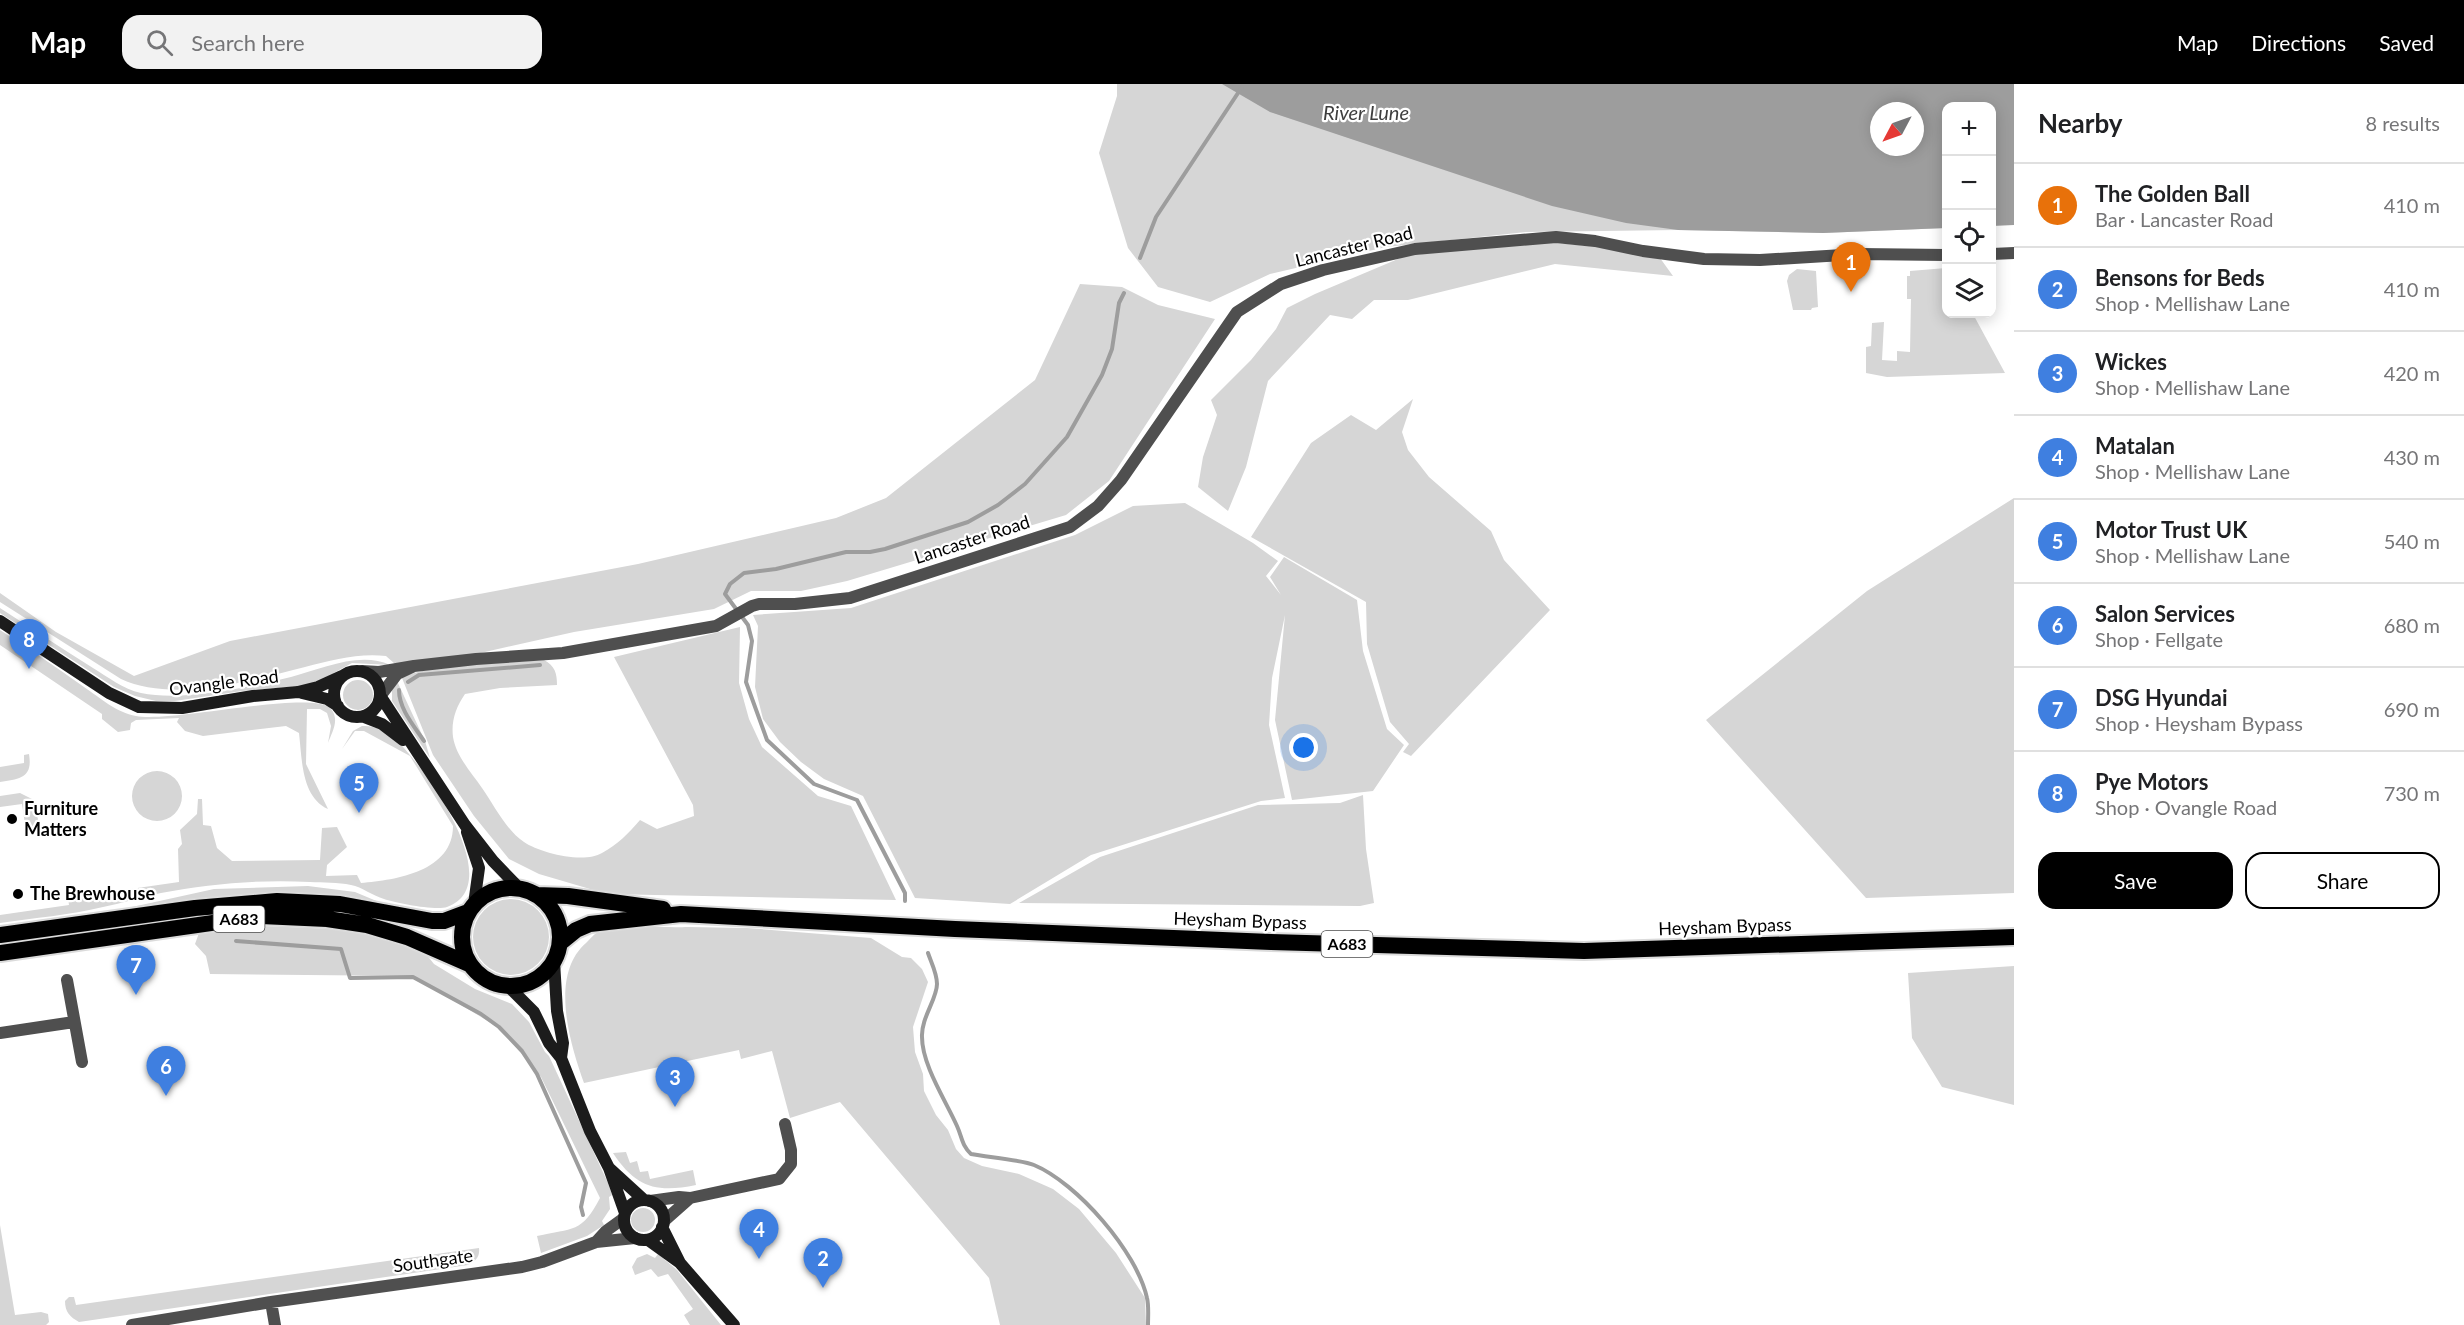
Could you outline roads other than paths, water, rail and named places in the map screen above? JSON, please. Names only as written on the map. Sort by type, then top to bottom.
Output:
[{"type":"highway","name":"A683","points":[[0,935],[237,903],[340,904],[432,921],[444,921],[471,908],[495,890],[519,888],[536,895],[547,904],[555,915],[560,929],[560,943],[554,961],[545,972],[535,980],[522,985],[508,986],[494,983],[481,976],[471,965],[407,937],[367,925],[327,919],[261,915],[0,953]]},
{"type":"highway","name":"Heysham Bypass","points":[[536,895],[568,896],[656,908],[681,914]]},
{"type":"highway","points":[[471,908],[463,925],[462,939],[464,953],[471,965]]},
{"type":"highway","name":"Heysham Bypass","points":[[560,943],[576,930],[590,924],[681,914],[955,929],[1584,951],[2014,937]]},
{"type":"main road","name":"Ovangle Road","points":[[0,621],[92,683],[139,707],[182,708],[253,696],[298,692],[318,687],[342,676]]},
{"type":"main road","points":[[417,753],[390,729],[364,717],[349,716],[338,706],[334,694],[335,687],[342,676],[352,671],[362,671],[374,677],[378,682],[381,696],[465,825],[493,861],[519,888]]},
{"type":"main road","name":"Ovangle Road","points":[[298,692],[320,697],[338,706]]},
{"type":"main road","points":[[364,717],[375,710],[381,696]]},
{"type":"main road","points":[[465,825],[479,868],[471,908]]},
{"type":"main road","points":[[554,961],[557,1011],[562,1043],[561,1058]]},
{"type":"main road","points":[[508,986],[534,1012],[549,1043],[561,1058],[590,1131],[609,1168],[625,1215],[626,1229],[680,1263],[734,1325]]},
{"type":"main road","points":[[609,1168],[647,1201],[660,1209],[663,1224],[680,1263]]},
{"type":"main road","points":[[625,1215],[632,1204],[647,1201]]},
{"type":"main road","points":[[641,1239],[656,1236],[663,1224]]},
{"type":"street","name":"Lancaster Road","points":[[414,666],[563,653],[722,623],[752,606],[850,598],[1070,527],[1098,506],[1121,480],[1237,312],[1281,284],[1323,270],[1415,249],[1556,237],[1704,259],[1760,260],[1859,254],[1942,255]]},
{"type":"street","points":[[1996,254],[2014,253]]},
{"type":"street","points":[[362,671],[379,672],[414,666]]},
{"type":"street","points":[[381,696],[397,674],[414,666]]},
{"type":"street","points":[[67,980],[82,1062]]},
{"type":"street","points":[[0,1033],[74,1022]]},
{"type":"street","points":[[647,1201],[690,1198],[779,1179],[791,1164],[791,1150],[785,1124]]},
{"type":"street","points":[[663,1224],[690,1198]]},
{"type":"street","name":"Southgate","points":[[596,1242],[625,1215]]},
{"type":"street","name":"Southgate","points":[[132,1325],[271,1302],[522,1267],[596,1242],[641,1239]]},
{"type":"street","points":[[271,1302],[275,1325]]},
{"type":"water","name":"River Lune","points":[[1222,84],[2014,84],[2014,225],[1996,226],[1996,102],[1942,102],[1942,228],[1823,233],[1678,230],[1626,223],[1552,206],[1270,112]]},
{"type":"waterway","points":[[1140,258],[1156,217],[1244,84]]},
{"type":"waterway","points":[[905,901],[905,893],[857,800],[814,784],[767,740],[746,682],[752,641],[748,625],[725,594],[730,584],[744,573],[776,569],[846,552],[870,552],[885,549],[968,522],[998,505],[1025,484],[1067,437],[1102,375],[1112,349],[1119,303],[1124,293]]},
{"type":"waterway","points":[[408,682],[419,675],[540,665]]},
{"type":"waterway","points":[[399,690],[404,711],[424,741]]},
{"type":"waterway","points":[[236,941],[341,949],[350,978],[413,977],[481,1014],[499,1027],[522,1051],[537,1074],[586,1183],[581,1207],[583,1215]]},
{"type":"waterway","points":[[928,953],[937,984],[935,996],[922,1030],[923,1048],[935,1083],[966,1148],[971,1154],[1034,1165],[1051,1174],[1086,1203],[1103,1221],[1131,1260],[1147,1298],[1148,1325]]},
{"type":"place","name":"The Golden Ball","points":[[1851,292]]},
{"type":"place","name":"Pye Motors","points":[[29,669]]},
{"type":"place","name":"Motor Trust UK","points":[[359,813]]},
{"type":"place","name":"Furniture Matters","points":[[12,819]]},
{"type":"place","name":"The Brewhouse","points":[[18,894]]},
{"type":"place","name":"DSG Hyundai","points":[[136,995]]},
{"type":"place","name":"Salon Services","points":[[166,1096]]},
{"type":"place","name":"Wickes","points":[[675,1107]]},
{"type":"place","name":"Matalan","points":[[759,1259]]},
{"type":"place","name":"Bensons for Beds","points":[[823,1288]]}]
